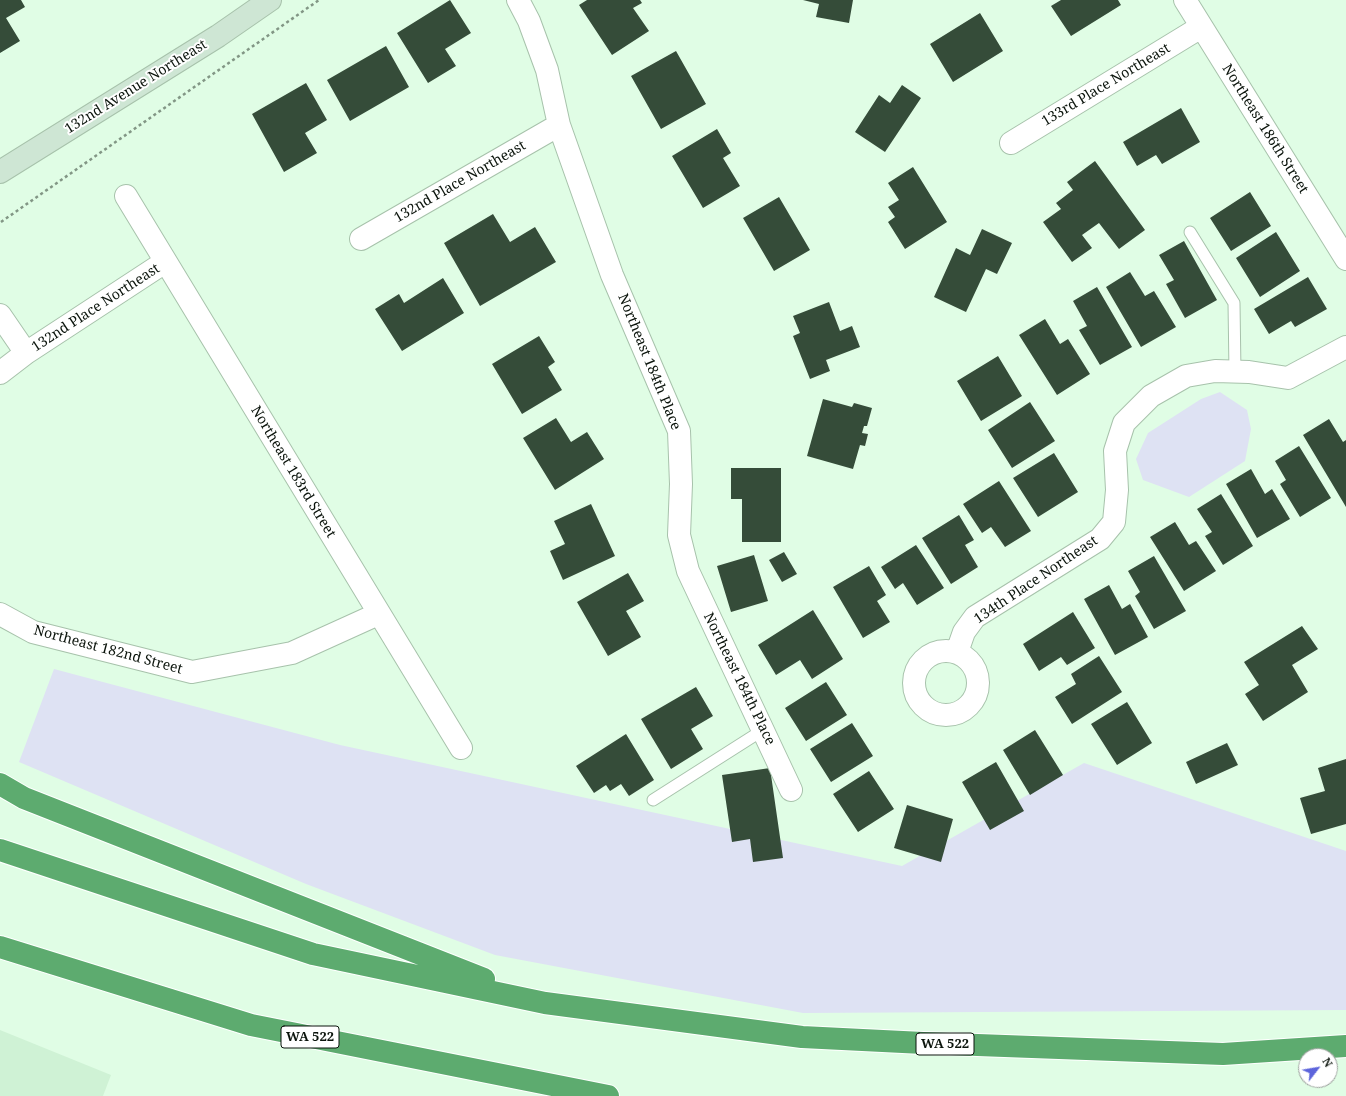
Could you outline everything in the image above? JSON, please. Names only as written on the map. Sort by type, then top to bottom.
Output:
[{"type":"highway","points":[[0,784],[24,798],[545,1003]]},
{"type":"highway","name":"WA 522","points":[[0,850],[313,954],[545,1003],[802,1036],[878,1041],[1223,1054],[1346,1046]]},
{"type":"highway","name":"WA 522","points":[[6,948],[251,1025],[608,1096]]},
{"type":"street","name":"132nd Avenue Northeast","points":[[0,172],[218,36],[270,0]]},
{"type":"street","name":"Northeast 184th Place","points":[[518,0],[529,21],[547,70],[559,125],[612,275],[679,431],[681,484],[679,535],[688,571],[792,790]]},
{"type":"street","name":"Northeast 186th Street","points":[[1185,0],[1346,258]]},
{"type":"street","name":"133rd Place Northeast","points":[[1011,143],[1201,27]]},
{"type":"street","name":"132nd Place Northeast","points":[[361,239],[559,125]]},
{"type":"street","name":"Northeast 183rd Street","points":[[126,196],[378,614],[461,748]]},
{"type":"street","name":"132nd Place Northeast","points":[[0,372],[26,353],[166,262]]},
{"type":"street","name":"132nd Place Northeast","points":[[0,315],[26,353]]},
{"type":"street","name":"134th Place Northeast","points":[[957,652],[964,632],[975,617],[1100,539],[1114,522],[1117,490],[1115,451],[1124,423],[1151,396],[1186,376],[1215,371],[1288,378],[1346,347]]},
{"type":"street","name":"Northeast 182nd Street","points":[[0,614],[33,632],[192,672],[292,653],[378,614]]},
{"type":"lane","points":[[1190,232],[1234,303],[1235,372]]},
{"type":"lane","points":[[653,800],[763,730]]},
{"type":"path","points":[[1,222],[319,0]]},
{"type":"shaded area","points":[[1220,392],[1247,410],[1251,429],[1245,461],[1189,497],[1143,480],[1136,459],[1148,433],[1201,399]]},
{"type":"shaded area","points":[[54,669],[340,745],[902,866],[1084,763],[1346,851],[1346,1010],[803,1013],[495,955],[306,884],[19,762]]},
{"type":"shaded area","points":[[0,1030],[111,1075],[103,1096],[0,1096]]},
{"type":"building","points":[[0,0],[21,0],[25,7],[6,18],[20,41],[0,53]]},
{"type":"building","points":[[450,0],[471,33],[445,49],[456,66],[428,83],[397,33]]},
{"type":"building","points":[[587,0],[640,0],[642,3],[633,8],[649,31],[612,55],[579,5]]},
{"type":"building","points":[[803,0],[853,0],[849,23],[816,17],[819,4]]},
{"type":"building","points":[[1061,0],[1118,0],[1121,5],[1071,36],[1051,6]]},
{"type":"building","points":[[980,13],[1003,51],[953,82],[930,44]]},
{"type":"building","points":[[386,46],[409,87],[350,121],[327,80]]},
{"type":"building","points":[[676,51],[706,104],[661,129],[631,76]]},
{"type":"building","points":[[306,83],[327,120],[305,133],[317,153],[284,172],[252,114]]},
{"type":"building","points":[[902,85],[921,98],[885,152],[855,132],[879,95],[890,103]]},
{"type":"building","points":[[1181,108],[1200,142],[1162,164],[1156,155],[1137,166],[1123,142]]},
{"type":"building","points":[[717,129],[731,153],[723,158],[740,186],[703,208],[672,156]]},
{"type":"building","points":[[1095,161],[1145,230],[1119,249],[1099,223],[1082,235],[1092,248],[1072,262],[1043,222],[1061,209],[1056,203],[1073,190],[1067,182]]},
{"type":"building","points":[[913,167],[947,222],[905,249],[888,222],[895,217],[888,207],[899,200],[888,183]]},
{"type":"building","points":[[1250,192],[1271,226],[1231,251],[1210,218]]},
{"type":"building","points":[[779,197],[810,250],[774,271],[743,218]]},
{"type":"building","points":[[493,214],[510,242],[535,227],[556,262],[480,306],[444,243]]},
{"type":"building","points":[[982,229],[1012,243],[997,274],[986,269],[966,312],[934,297],[956,248],[970,255]]},
{"type":"building","points":[[1276,232],[1300,271],[1260,297],[1236,258]]},
{"type":"building","points":[[1184,241],[1217,300],[1185,318],[1166,284],[1174,280],[1159,255]]},
{"type":"building","points":[[1130,272],[1145,296],[1154,291],[1176,327],[1141,347],[1106,287]]},
{"type":"building","points":[[1308,277],[1327,309],[1295,327],[1291,321],[1269,334],[1254,309]]},
{"type":"building","points":[[443,278],[464,313],[402,351],[375,309],[399,294],[404,303]]},
{"type":"building","points":[[1097,287],[1132,347],[1100,365],[1079,330],[1087,326],[1073,301]]},
{"type":"building","points":[[829,302],[840,331],[852,326],[860,347],[826,360],[830,371],[810,379],[793,336],[800,333],[793,316]]},
{"type":"building","points":[[1045,319],[1060,344],[1068,339],[1090,374],[1057,395],[1019,335]]},
{"type":"building","points":[[539,336],[555,362],[548,367],[562,390],[522,414],[492,364]]},
{"type":"building","points":[[998,356],[1022,396],[981,421],[957,381]]},
{"type":"building","points":[[823,399],[852,407],[854,403],[872,408],[867,426],[864,426],[862,433],[868,434],[865,446],[860,445],[853,469],[807,456]]},
{"type":"building","points":[[1030,402],[1055,441],[1012,468],[988,430]]},
{"type":"building","points":[[556,418],[571,442],[587,432],[604,459],[555,490],[523,438]]},
{"type":"building","points":[[1329,419],[1343,442],[1346,440],[1346,507],[1303,435]]},
{"type":"building","points":[[1299,446],[1331,498],[1300,517],[1280,484],[1286,480],[1275,461]]},
{"type":"building","points":[[1054,453],[1078,492],[1038,517],[1013,478]]},
{"type":"building","points":[[731,468],[781,468],[781,542],[742,542],[742,499],[731,499]]},
{"type":"building","points":[[1251,469],[1265,494],[1272,489],[1290,519],[1257,538],[1226,484]]},
{"type":"building","points":[[999,481],[1031,531],[1005,547],[991,527],[982,533],[963,504]]},
{"type":"building","points":[[1221,494],[1253,546],[1223,565],[1205,536],[1212,532],[1197,509]]},
{"type":"building","points":[[591,504],[615,556],[563,580],[550,551],[565,544],[554,521]]},
{"type":"building","points":[[959,515],[974,540],[965,545],[978,567],[951,584],[922,538]]},
{"type":"building","points":[[1175,522],[1189,545],[1196,541],[1216,571],[1184,591],[1150,537]]},
{"type":"building","points":[[916,545],[944,588],[917,605],[903,583],[895,589],[881,567]]},
{"type":"building","points":[[784,552],[797,574],[782,582],[769,560]]},
{"type":"building","points":[[754,555],[768,601],[731,612],[717,566]]},
{"type":"building","points":[[1154,556],[1186,611],[1154,629],[1135,596],[1140,592],[1128,571]]},
{"type":"building","points":[[869,566],[886,595],[877,601],[890,622],[863,638],[833,587]]},
{"type":"building","points":[[628,573],[644,601],[626,611],[641,637],[608,656],[577,602]]},
{"type":"building","points":[[1109,585],[1122,609],[1130,604],[1148,637],[1115,655],[1084,599]]},
{"type":"building","points":[[813,610],[843,659],[812,679],[800,660],[776,675],[758,645]]},
{"type":"building","points":[[1073,612],[1095,648],[1067,665],[1061,657],[1039,671],[1023,644]]},
{"type":"building","points":[[1302,626],[1318,649],[1292,665],[1308,692],[1263,721],[1245,694],[1259,685],[1244,662]]},
{"type":"building","points":[[1099,656],[1122,692],[1072,724],[1055,697],[1076,684],[1071,674]]},
{"type":"building","points":[[826,682],[847,715],[806,741],[785,708]]},
{"type":"building","points":[[696,687],[713,716],[691,729],[703,749],[671,769],[641,719]]},
{"type":"building","points":[[1127,702],[1152,743],[1117,765],[1091,724]]},
{"type":"building","points":[[852,723],[873,756],[831,782],[810,749]]},
{"type":"building","points":[[1035,730],[1063,775],[1030,795],[1003,750]]},
{"type":"building","points":[[626,734],[654,780],[629,796],[621,784],[610,791],[606,785],[594,793],[576,766]]},
{"type":"building","points":[[1227,743],[1238,765],[1196,784],[1186,762]]},
{"type":"building","points":[[1346,759],[1346,824],[1311,834],[1300,798],[1325,791],[1318,768]]},
{"type":"building","points":[[996,762],[1024,811],[990,830],[962,782]]},
{"type":"building","points":[[770,768],[783,858],[753,862],[750,839],[732,842],[722,775]]},
{"type":"building","points":[[869,771],[894,809],[858,832],[833,794]]},
{"type":"building","points":[[907,805],[953,819],[941,862],[894,848]]}]
